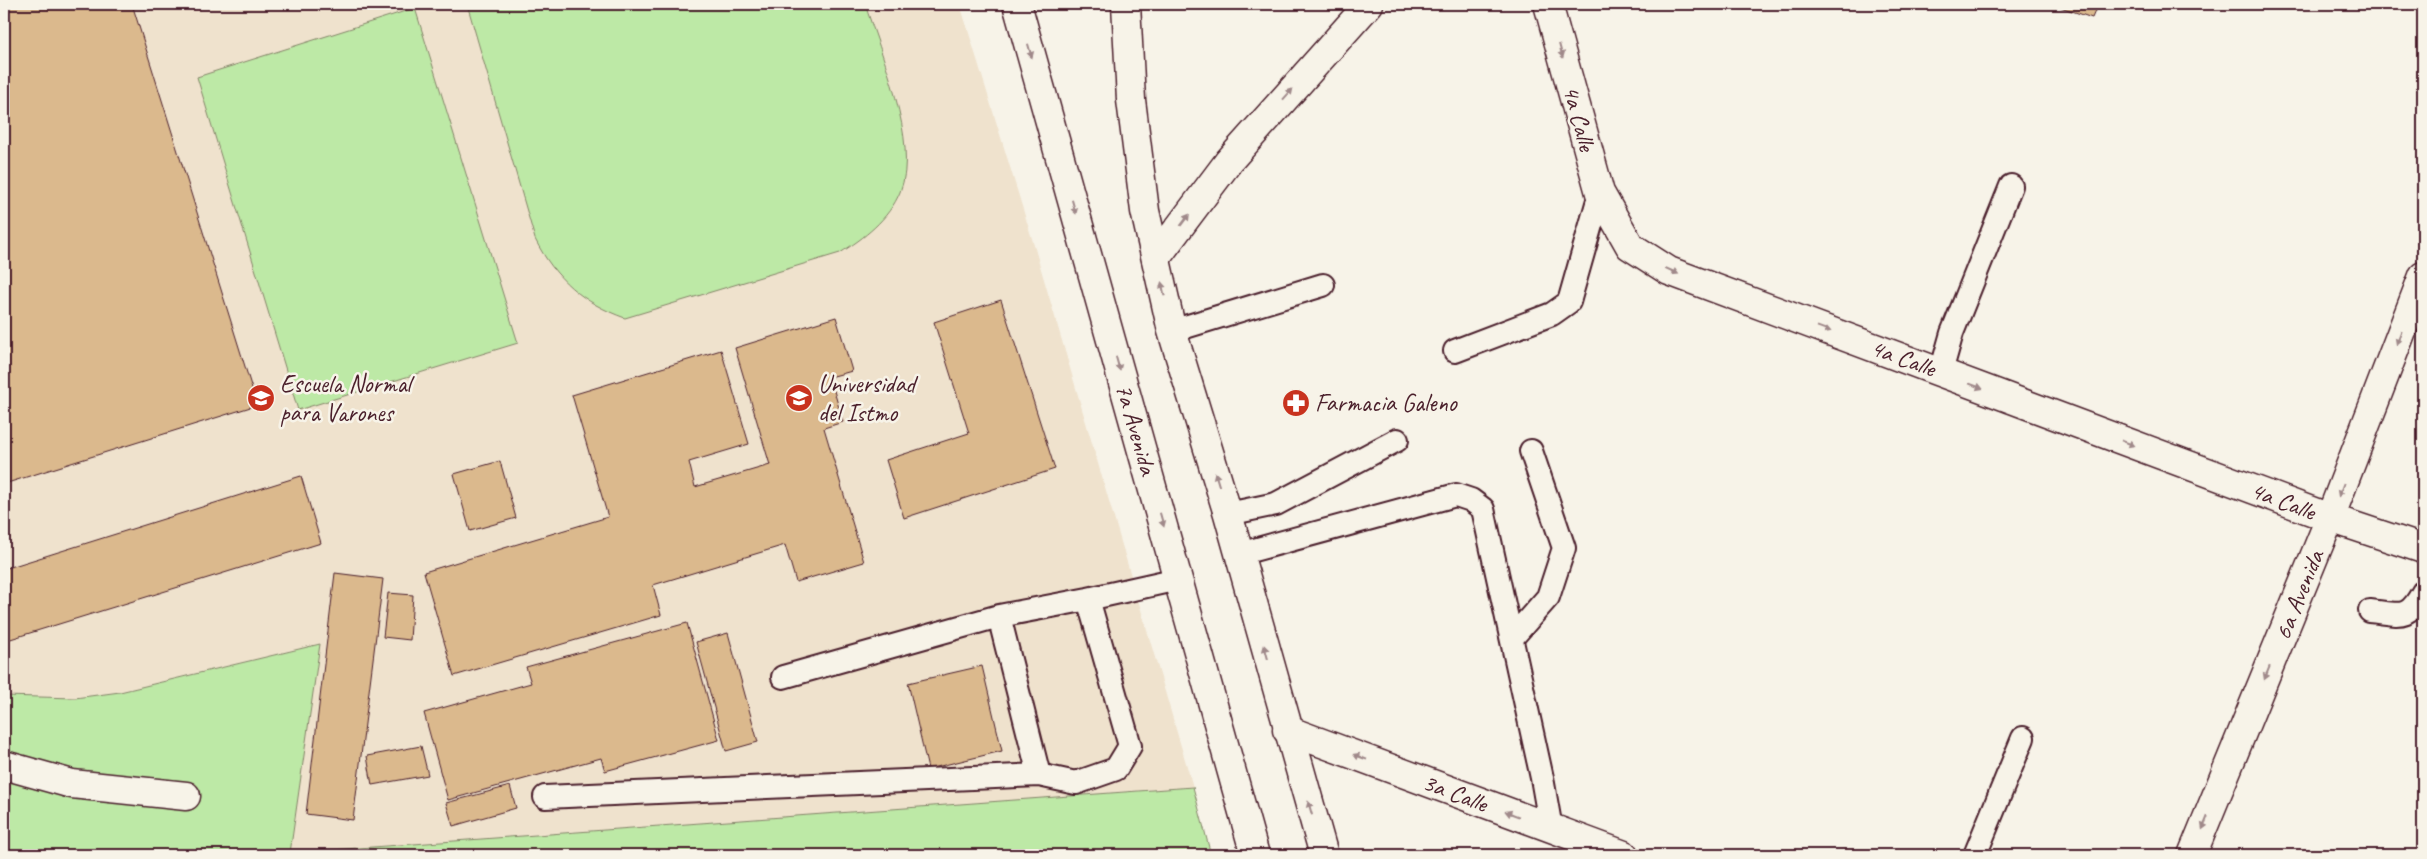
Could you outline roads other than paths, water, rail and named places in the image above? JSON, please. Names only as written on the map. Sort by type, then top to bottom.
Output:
[{"type":"street","name":"7a Avenida","points":[[1017,4],[1255,855]]},
{"type":"street","points":[[1126,4],[1131,100],[1145,211],[1172,331],[1228,514],[1287,730],[1324,855]]},
{"type":"street","points":[[1156,258],[1229,161],[1369,4]]},
{"type":"street","name":"4a Calle","points":[[1548,4],[1600,193],[1630,246],[1669,271],[2330,518],[2423,549]]},
{"type":"street","name":"6a Avenida","points":[[2192,855],[2330,518],[2423,276]]},
{"type":"street","name":"3a Calle","points":[[1287,730],[1624,855]]},
{"type":"street","points":[[4,765],[72,784],[186,796]]},
{"type":"lane","points":[[1941,372],[1952,334],[2011,186]]},
{"type":"lane","points":[[1455,351],[1552,314],[1570,302],[1600,193]]},
{"type":"lane","points":[[1172,331],[1323,285]]},
{"type":"lane","points":[[1228,514],[1276,504],[1398,440]]},
{"type":"lane","points":[[1512,638],[1548,597],[1564,548],[1531,451]]},
{"type":"lane","points":[[1239,554],[1456,495],[1471,500],[1483,509],[1512,638],[1551,829]]},
{"type":"lane","points":[[783,677],[999,616],[1178,579]]},
{"type":"lane","points":[[2370,611],[2402,614],[2412,611],[2423,592]]},
{"type":"lane","points":[[545,797],[1039,775],[1076,783],[1116,769],[1130,746],[1088,599]]},
{"type":"lane","points":[[999,616],[1039,775]]},
{"type":"lane","points":[[1975,855],[2023,738]]},
{"type":"place","name":"Escuela Normal para Varones","points":[[261,398]]},
{"type":"place","name":"Universidad del Istmo","points":[[799,398]]},
{"type":"place","name":"Farmacia Galeno","points":[[1296,403]]}]
